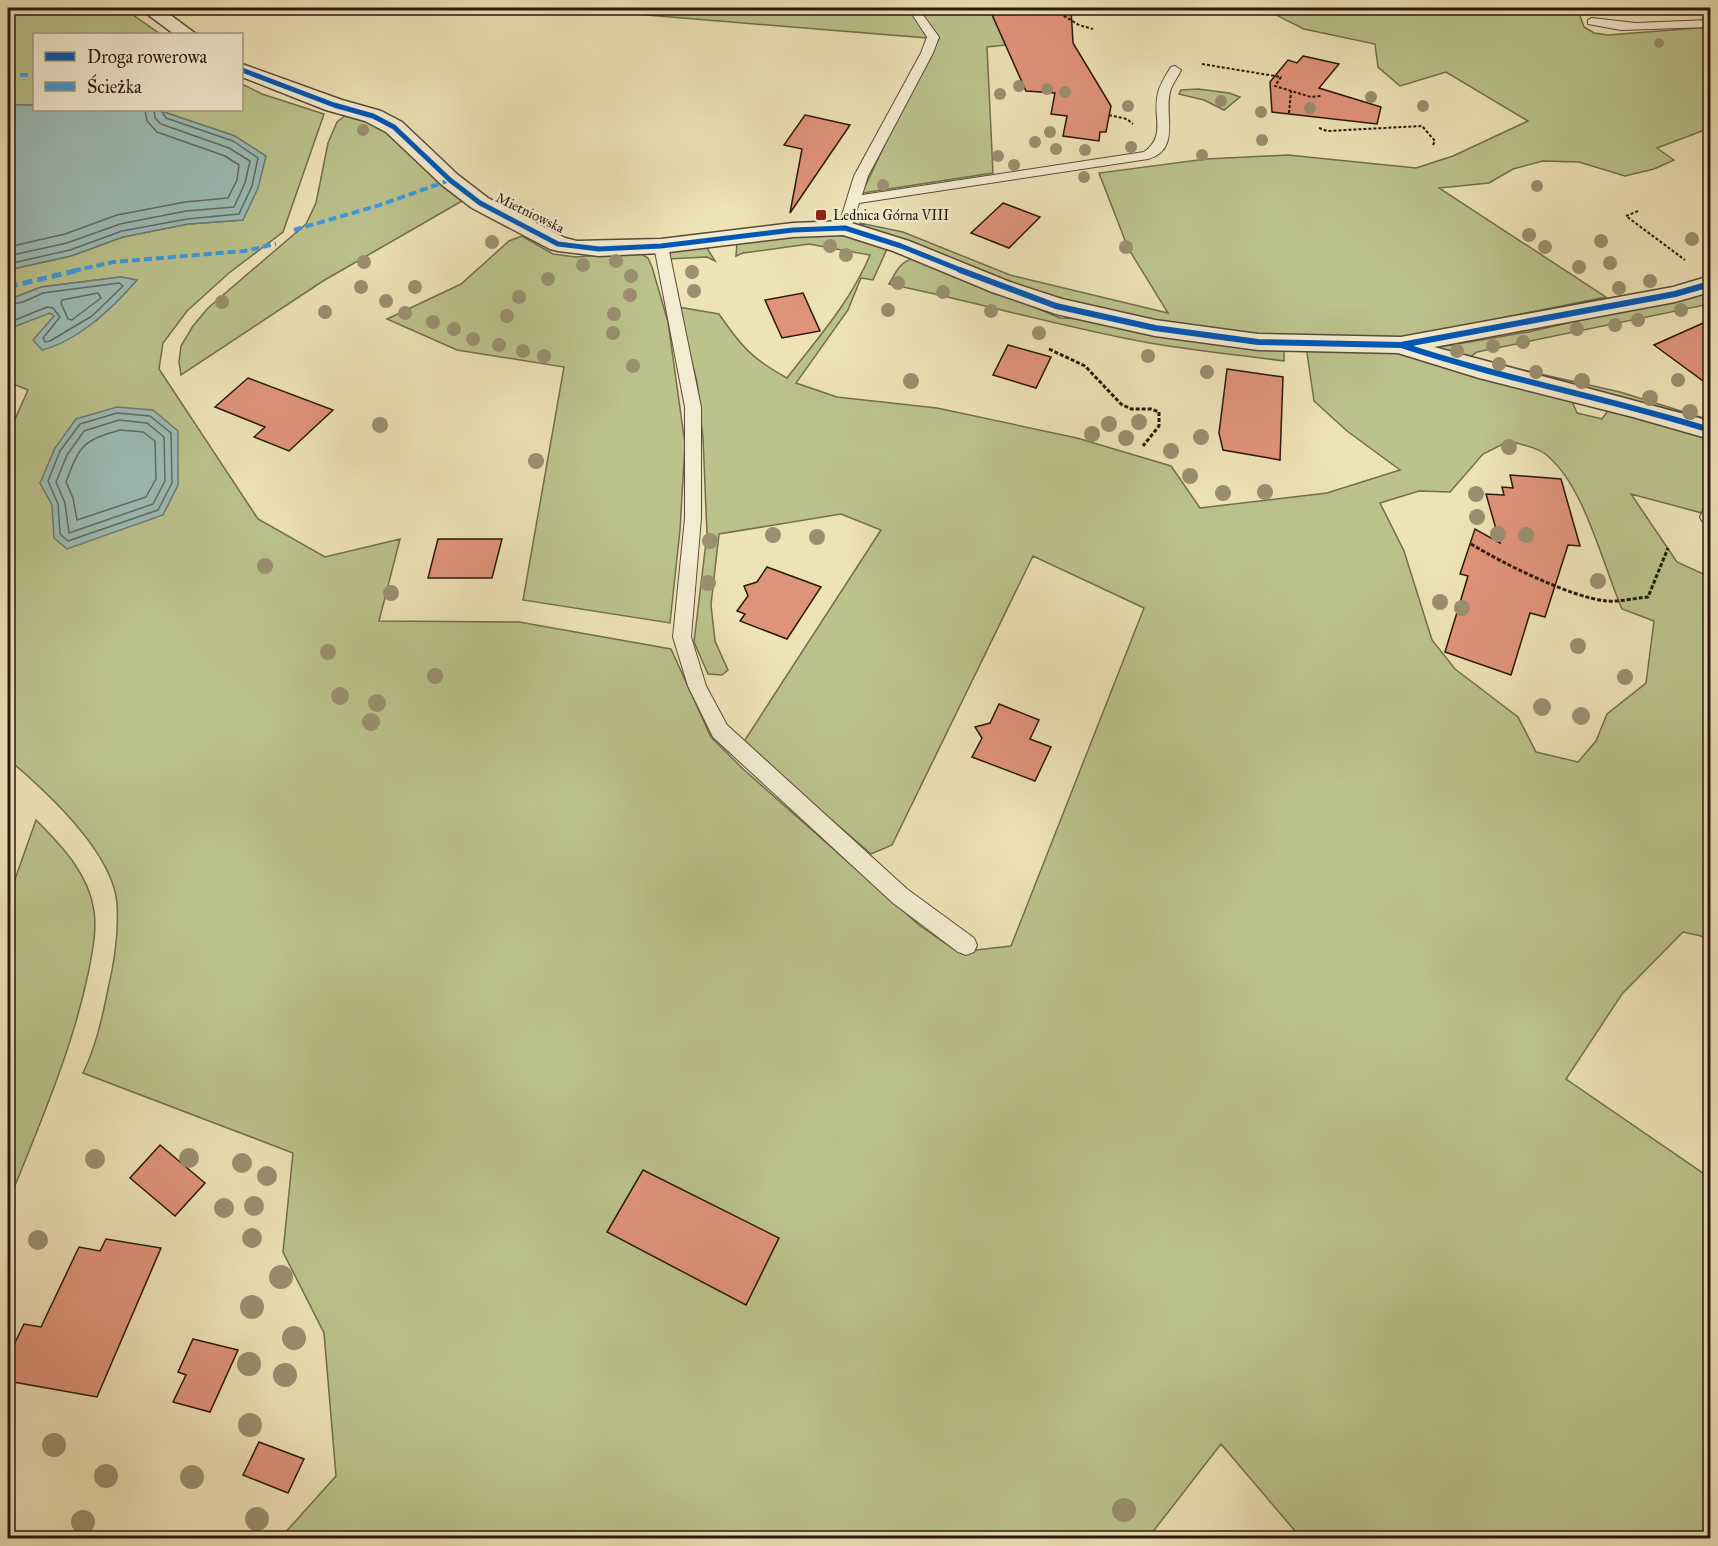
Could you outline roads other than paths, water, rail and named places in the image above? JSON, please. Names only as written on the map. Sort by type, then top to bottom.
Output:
[{"type":"street","points":[[149,8],[185,33]]},
{"type":"street","name":"Mietniowska","points":[[243,70],[334,105],[373,116],[394,127],[450,180],[480,203],[558,244],[599,249],[661,246],[793,230],[845,228]]},
{"type":"street","points":[[845,228],[901,246],[1026,296],[1144,326],[1258,342],[1401,345],[1675,294],[1710,284]]},
{"type":"street","points":[[1401,345],[1455,363],[1641,408],[1710,430]]},
{"type":"lane","points":[[845,228],[861,176],[927,53],[933,37],[913,8]]},
{"type":"lane","points":[[1592,22],[1627,27],[1686,23],[1710,24]]},
{"type":"lane","points":[[854,200],[1148,155],[1159,149],[1164,141],[1164,91],[1175,70]]},
{"type":"lane","points":[[661,246],[693,407],[693,518],[682,637],[685,654],[706,709],[720,731],[900,896],[966,945]]},
{"type":"water","points":[[10,105],[33,105],[33,111],[161,111],[235,136],[266,156],[258,188],[243,220],[188,224],[123,237],[71,256],[8,270],[8,109]]},
{"type":"water","points":[[121,277],[137,280],[94,322],[55,346],[42,350],[33,340],[54,316],[50,313],[8,329],[8,300],[41,287]]},
{"type":"water","points":[[117,407],[153,410],[178,431],[178,485],[163,515],[67,549],[54,538],[52,505],[40,483],[55,448],[76,419]]},
{"type":"place","name":"Lednica Górna VIII","points":[[821,215]]}]
